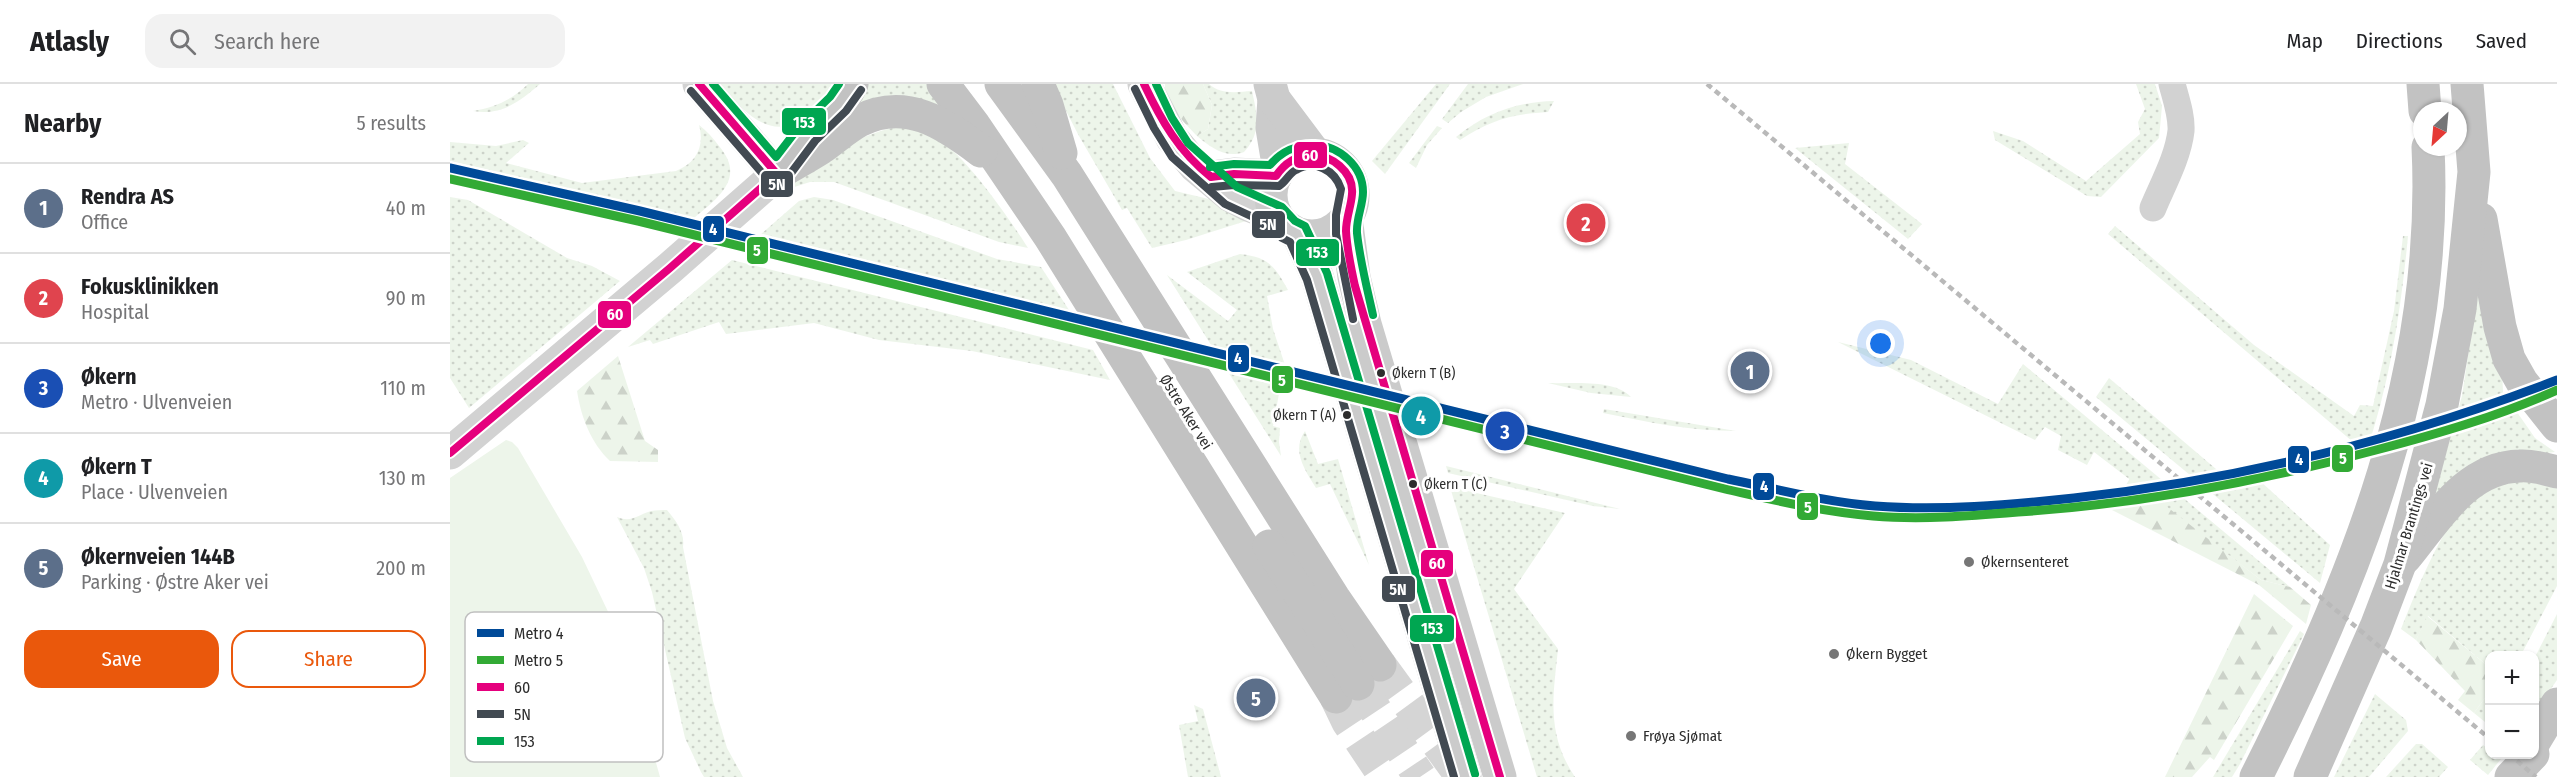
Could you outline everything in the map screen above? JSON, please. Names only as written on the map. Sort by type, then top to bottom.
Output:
[{"type":"highway","points":[[777,174],[807,134],[838,104],[852,84]]},
{"type":"highway","points":[[943,84],[1358,682]]},
{"type":"highway","name":"Østre Aker vei","points":[[969,84],[1067,223],[1358,682]]},
{"type":"highway","name":"Østre Aker vei","points":[[1001,84],[1067,175],[1334,598],[1358,682]]},
{"type":"highway","points":[[1038,84],[1047,105],[1067,175]]},
{"type":"highway","points":[[2423,84],[2424,102]]},
{"type":"highway","name":"Hjalmar Brantings vei","points":[[2310,777],[2372,638],[2400,564],[2434,439],[2454,352],[2474,172],[2467,84]]},
{"type":"highway","points":[[777,174],[871,115],[886,111],[909,111],[948,126],[980,150],[1012,181]]},
{"type":"highway","points":[[2256,777],[2333,613],[2391,451],[2417,344],[2428,254],[2428,156]]},
{"type":"highway","points":[[2474,172],[2500,327],[2509,359],[2522,382],[2557,426]]},
{"type":"highway","points":[[2400,564],[2459,491],[2487,474],[2501,468],[2521,466],[2557,472]]},
{"type":"highway","points":[[2539,736],[2557,704]]},
{"type":"highway","points":[[2539,746],[2557,729]]},
{"type":"main road","points":[[1272,91],[1316,155]]},
{"type":"main road","points":[[1272,91],[1272,128],[1277,173],[1270,196],[1317,276],[1465,777]]},
{"type":"main road","points":[[1277,173],[1292,160],[1303,155],[1316,155],[1337,163],[1350,181],[1352,204],[1346,218],[1339,226],[1326,233],[1312,236],[1287,225]]},
{"type":"main road","points":[[1346,218],[1354,277],[1375,358],[1500,777]]},
{"type":"street","points":[[450,453],[670,268],[777,174],[699,84]]},
{"type":"street","points":[[1144,84],[1172,138],[1196,166],[1231,196],[1287,225]]},
{"type":"street","points":[[2153,208],[2177,150],[2181,129],[2179,108],[2172,84]]},
{"type":"street","points":[[1211,177],[1277,173]]},
{"type":"green space","points":[[528,84],[540,84],[525,97],[509,106],[492,111],[473,111],[503,102]]},
{"type":"green space","points":[[718,84],[835,84],[807,116],[793,124],[781,127],[769,125],[747,113]]},
{"type":"green space","points":[[868,84],[929,84],[951,111],[925,101],[904,98],[857,109]]},
{"type":"green space","points":[[1052,84],[1113,84],[1150,158],[1175,191],[1213,200],[1246,221],[1152,248],[1127,208],[1122,210]]},
{"type":"green space","points":[[1165,84],[1203,84],[1212,105],[1208,129],[1197,136],[1171,105],[1165,91]]},
{"type":"green space","points":[[1203,84],[1209,84],[1224,91],[1252,91],[1257,123],[1254,138],[1244,152],[1225,153],[1213,148],[1197,136],[1208,129],[1212,105]]},
{"type":"green space","points":[[1436,84],[1450,84],[1385,174],[1372,161]]},
{"type":"green space","points":[[1468,84],[1523,84],[1486,97],[1448,123],[1442,119]]},
{"type":"green space","points":[[2136,84],[2155,84],[2162,106],[2159,138],[2101,197],[2087,196],[1995,140],[1993,131],[2023,141],[2086,181],[2140,134],[2138,122],[2145,109]]},
{"type":"green space","points":[[1554,101],[1548,112],[1502,119],[1460,140],[1456,137],[1479,121],[1502,110]]},
{"type":"green space","points":[[699,125],[712,137],[727,157],[730,177],[720,194],[694,218],[450,161],[450,142],[496,146],[523,140],[529,143],[506,163],[582,183],[676,171],[694,159],[700,147]]},
{"type":"green space","points":[[1437,126],[1442,128],[1427,145],[1416,168],[1409,163]]},
{"type":"green space","points":[[897,127],[930,134],[956,154],[984,185],[1028,248],[999,242],[834,182],[810,182],[785,190],[810,169],[851,143]]},
{"type":"green space","points":[[1849,143],[1845,164],[1922,224],[1908,239],[1795,148]]},
{"type":"green space","points":[[450,197],[468,200],[567,258],[592,266],[620,281],[469,408],[450,378]]},
{"type":"green space","points":[[814,197],[833,200],[997,259],[1041,267],[1071,313],[761,234],[799,201]]},
{"type":"green space","points":[[2115,226],[2254,345],[2354,416],[2360,405],[2373,406],[2394,311],[2403,236],[2408,236],[2402,291],[2388,373],[2366,453],[2108,234]]},
{"type":"green space","points":[[1240,254],[1250,255],[1270,264],[1288,290],[1267,296],[1273,329],[1288,374],[1281,383],[1273,426],[1280,428],[1281,456],[1167,275],[1228,321],[1237,310],[1187,272]]},
{"type":"green space","points":[[732,260],[1093,350],[1110,380],[972,351],[879,340],[814,323],[726,334],[719,322],[653,344],[650,340],[628,347]]},
{"type":"green space","points":[[2480,274],[2502,369],[2503,392],[2535,438],[2555,452],[2538,454],[2431,506],[2462,396]]},
{"type":"green space","points":[[1838,342],[1911,360],[1998,404],[2023,364],[2290,587],[2261,580],[2094,452],[2087,465],[2058,450],[2061,436],[2045,427],[2035,440]]},
{"type":"green space","points":[[618,356],[645,441],[658,450],[658,462],[610,461],[597,446],[584,420],[577,391]]},
{"type":"green space","points":[[2109,378],[2236,486],[2259,480],[2330,545],[2320,583],[2096,397]]},
{"type":"green space","points":[[1548,383],[1604,385],[1624,391],[1631,397],[1591,393]]},
{"type":"green space","points":[[1604,409],[1736,431],[1686,428],[1653,423],[1603,413]]},
{"type":"green space","points":[[1305,431],[1318,464],[1338,459],[1369,565],[1330,484],[1316,488],[1304,467],[1299,446]]},
{"type":"green space","points":[[506,440],[512,442],[518,448],[582,557],[608,612],[465,612],[465,762],[656,762],[660,777],[450,777],[450,478]]},
{"type":"green space","points":[[1446,466],[1620,509],[1593,506],[1448,473]]},
{"type":"green space","points":[[2130,478],[2261,580],[2290,587],[2311,605],[2306,624],[2259,585],[2112,510]]},
{"type":"green space","points":[[2531,479],[2557,488],[2557,586],[2523,651],[2485,651],[2485,664],[2428,616],[2416,640],[2401,629],[2415,594],[2445,533],[2469,500],[2482,490],[2512,481]]},
{"type":"green space","points":[[1450,487],[1565,513],[1514,589],[1558,649],[1554,683],[1554,715],[1559,746],[1575,777],[1537,777]]},
{"type":"green space","points":[[667,510],[683,536],[683,547],[713,701],[727,748],[743,777],[704,777],[685,738],[663,641],[663,612],[657,612],[644,568],[617,517],[631,519],[651,511]]},
{"type":"green space","points":[[2254,594],[2293,626],[2214,760],[2210,757],[2192,777],[2165,777]]},
{"type":"green space","points":[[2557,614],[2557,680],[2539,706],[2539,651]]},
{"type":"green space","points":[[2427,616],[2485,664],[2485,698],[2474,713],[2458,700],[2465,691],[2416,640]]},
{"type":"green space","points":[[2300,631],[2304,634],[2240,764],[2232,777],[2213,777]]},
{"type":"green space","points":[[2375,694],[2406,720],[2408,731],[2369,777],[2334,777]]},
{"type":"green space","points":[[2485,698],[2485,722],[2474,713]]},
{"type":"green space","points":[[1194,705],[1203,709],[1221,777],[1188,777],[1179,725],[1198,721]]},
{"type":"green space","points":[[2416,744],[2422,744],[2448,767],[2439,777],[2386,777]]},
{"type":"green space","points":[[2483,745],[2485,759],[2501,759],[2488,775],[2470,760]]},
{"type":"tunnel","points":[[1380,665],[1462,777]]},
{"type":"tunnel","points":[[1358,684],[1420,777]]},
{"type":"tunnel","points":[[1336,697],[1348,722],[1385,777]]},
{"type":"railway","points":[[1707,84],[2485,735]]},
{"type":"railway","points":[[2515,759],[2536,777]]},
{"type":"metro line","name":"4","points":[[450,168],[640,211],[1728,479],[1819,498],[1875,506],[1950,508],[1999,505],[2074,498],[2198,480],[2380,439],[2498,402],[2557,380]]},
{"type":"metro line","name":"5","points":[[450,179],[638,221],[1725,489],[1836,512],[1873,516],[1945,517],[2064,508],[2154,497],[2243,482],[2332,462],[2422,438],[2468,424],[2557,390]]},
{"type":"transit line","name":"60","points":[[699,84],[777,174]]},
{"type":"transit line","name":"153","points":[[713,84],[776,157],[799,127],[830,97],[839,84]]},
{"type":"transit line","name":"60","points":[[1144,84],[1172,135],[1189,157],[1211,177],[1234,174],[1276,176],[1290,161],[1299,157],[1318,155],[1340,166],[1349,178],[1352,194],[1346,231],[1355,286],[1500,777]]},
{"type":"transit line","name":"153","points":[[1156,84],[1172,118],[1188,143],[1237,187],[1282,207],[1295,221],[1305,226],[1327,273],[1475,774]]},
{"type":"transit line","name":"5N","points":[[1135,89],[1154,128],[1172,157],[1225,204],[1270,225],[1282,238],[1290,242],[1307,280],[1454,777]]},
{"type":"transit line","name":"5N","points":[[691,91],[769,181],[777,184],[785,181],[815,141],[846,111],[861,90]]},
{"type":"transit line","name":"153","points":[[1210,167],[1234,164],[1270,165],[1290,150],[1308,145],[1333,149],[1348,159],[1359,174],[1362,183],[1363,197],[1357,233],[1373,315]]},
{"type":"transit line","name":"5N","points":[[1212,187],[1279,186],[1293,172],[1310,166],[1323,168],[1334,176],[1341,189],[1336,215],[1336,234],[1353,319]]},
{"type":"transit line","name":"60","points":[[450,453],[670,268],[777,174]]},
{"type":"place","name":"Fokusklinikken","points":[[1586,223]]},
{"type":"place","name":"Rendra AS","points":[[1750,371]]},
{"type":"place","name":"Økern T (B)","points":[[1381,373]]},
{"type":"place","name":"Økern T (A)","points":[[1347,415]]},
{"type":"place","name":"Økern T","points":[[1421,416]]},
{"type":"place","name":"Økern","points":[[1505,431]]},
{"type":"place","name":"Økern T (C)","points":[[1413,484]]},
{"type":"place","name":"Økernsenteret","points":[[1969,562]]},
{"type":"place","name":"Økern Bygget","points":[[1834,654]]},
{"type":"place","name":"Økernveien 144B","points":[[1256,698]]},
{"type":"place","name":"Frøya Sjømat","points":[[1631,736]]}]
